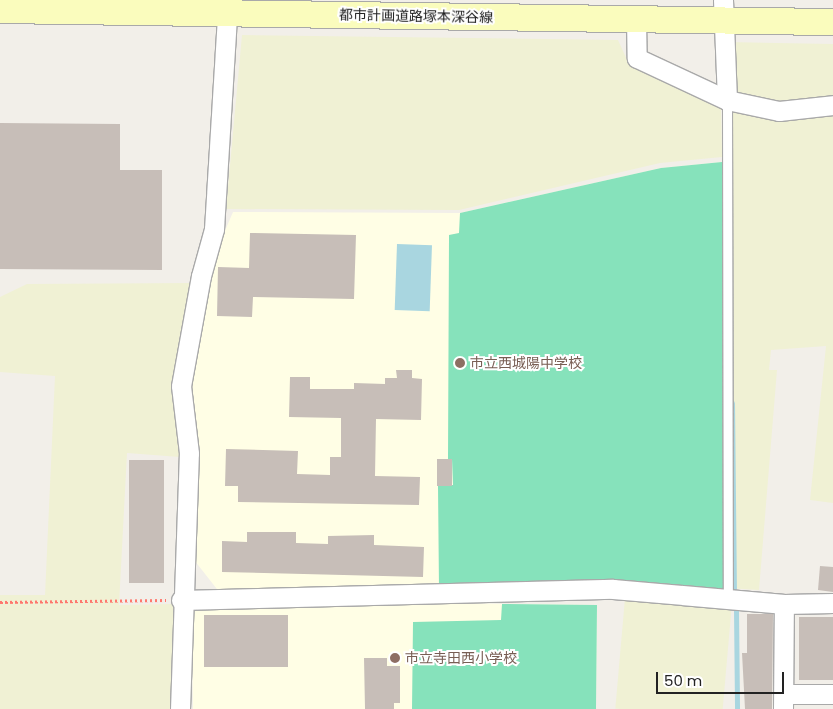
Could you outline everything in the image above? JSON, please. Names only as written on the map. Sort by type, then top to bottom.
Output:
[{"type":"street","name":"都市計画道路塚本深谷線","points":[[0,10],[226,7],[636,20],[723,10],[833,22]]},
{"type":"street","points":[[180,709],[181,600],[189,453],[181,386],[200,276],[214,229],[226,7]]},
{"type":"street","points":[[723,10],[727,100]]},
{"type":"street","points":[[636,20],[637,58],[727,100],[753,110],[779,111],[833,105]]},
{"type":"street","points":[[181,600],[613,589],[784,604],[833,603]]},
{"type":"street","points":[[784,604],[784,701],[833,694]]},
{"type":"lane","points":[[727,100],[728,598]]},
{"type":"path","points":[[0,602],[181,600]]},
{"type":"shaded area","points":[[242,35],[618,40],[628,62],[721,104],[722,157],[660,163],[459,210],[226,209]]},
{"type":"shaded area","points":[[726,42],[833,44],[833,503],[810,500],[826,346],[771,350],[769,370],[777,370],[759,590],[727,588]]},
{"type":"shaded area","name":"市立西城陽中学校","points":[[722,162],[725,592],[220,593],[191,556],[192,382],[209,268],[233,212],[460,213],[661,168]]},
{"type":"shaded area","points":[[193,283],[173,384],[180,457],[127,453],[119,605],[173,604],[173,709],[0,709],[0,595],[45,595],[55,376],[0,372],[0,297],[27,284]]},
{"type":"shaded area","points":[[625,598],[732,607],[723,709],[615,709]]},
{"type":"shaded area","name":"市立寺田西小学校","points":[[360,602],[597,605],[596,709],[193,709],[192,607]]},
{"type":"green space","points":[[722,162],[725,592],[439,589],[438,486],[453,485],[452,459],[448,459],[449,235],[459,233],[460,213],[661,168]]},
{"type":"green space","points":[[502,604],[597,605],[596,709],[412,709],[413,622],[501,620]]},
{"type":"water","points":[[397,244],[432,245],[430,311],[395,310]]},
{"type":"building","points":[[0,123],[120,124],[120,170],[162,170],[162,270],[0,269]]},
{"type":"building","points":[[250,233],[356,235],[354,299],[253,297],[252,317],[217,316],[218,267],[249,268]]},
{"type":"building","points":[[396,370],[412,370],[412,378],[422,379],[421,420],[376,419],[375,476],[420,477],[419,505],[238,502],[238,486],[225,486],[226,449],[298,451],[297,474],[330,475],[330,457],[341,457],[341,418],[289,417],[290,377],[310,377],[310,389],[354,389],[354,383],[385,384],[385,378],[397,378]]},
{"type":"building","points":[[437,459],[452,459],[452,486],[437,486]]},
{"type":"building","points":[[129,460],[164,460],[164,583],[129,583]]},
{"type":"building","points":[[247,532],[296,532],[296,543],[328,544],[328,536],[374,535],[374,545],[424,547],[423,577],[222,572],[222,541],[247,542]]},
{"type":"building","points":[[820,566],[833,567],[833,592],[818,590]]},
{"type":"building","points":[[747,614],[773,614],[772,709],[745,709],[742,653],[747,653]]},
{"type":"building","points":[[204,615],[288,615],[288,667],[204,667]]},
{"type":"building","points":[[799,617],[833,617],[833,680],[799,680]]},
{"type":"building","points":[[364,658],[387,658],[387,666],[400,666],[400,703],[394,703],[394,709],[365,709]]},
{"type":"waterway","points":[[732,403],[734,592]]},
{"type":"waterway","points":[[736,609],[737,709]]},
{"type":"place","name":"市立西城陽中学校","points":[[460,363]]},
{"type":"place","name":"市立寺田西小学校","points":[[395,658]]}]
